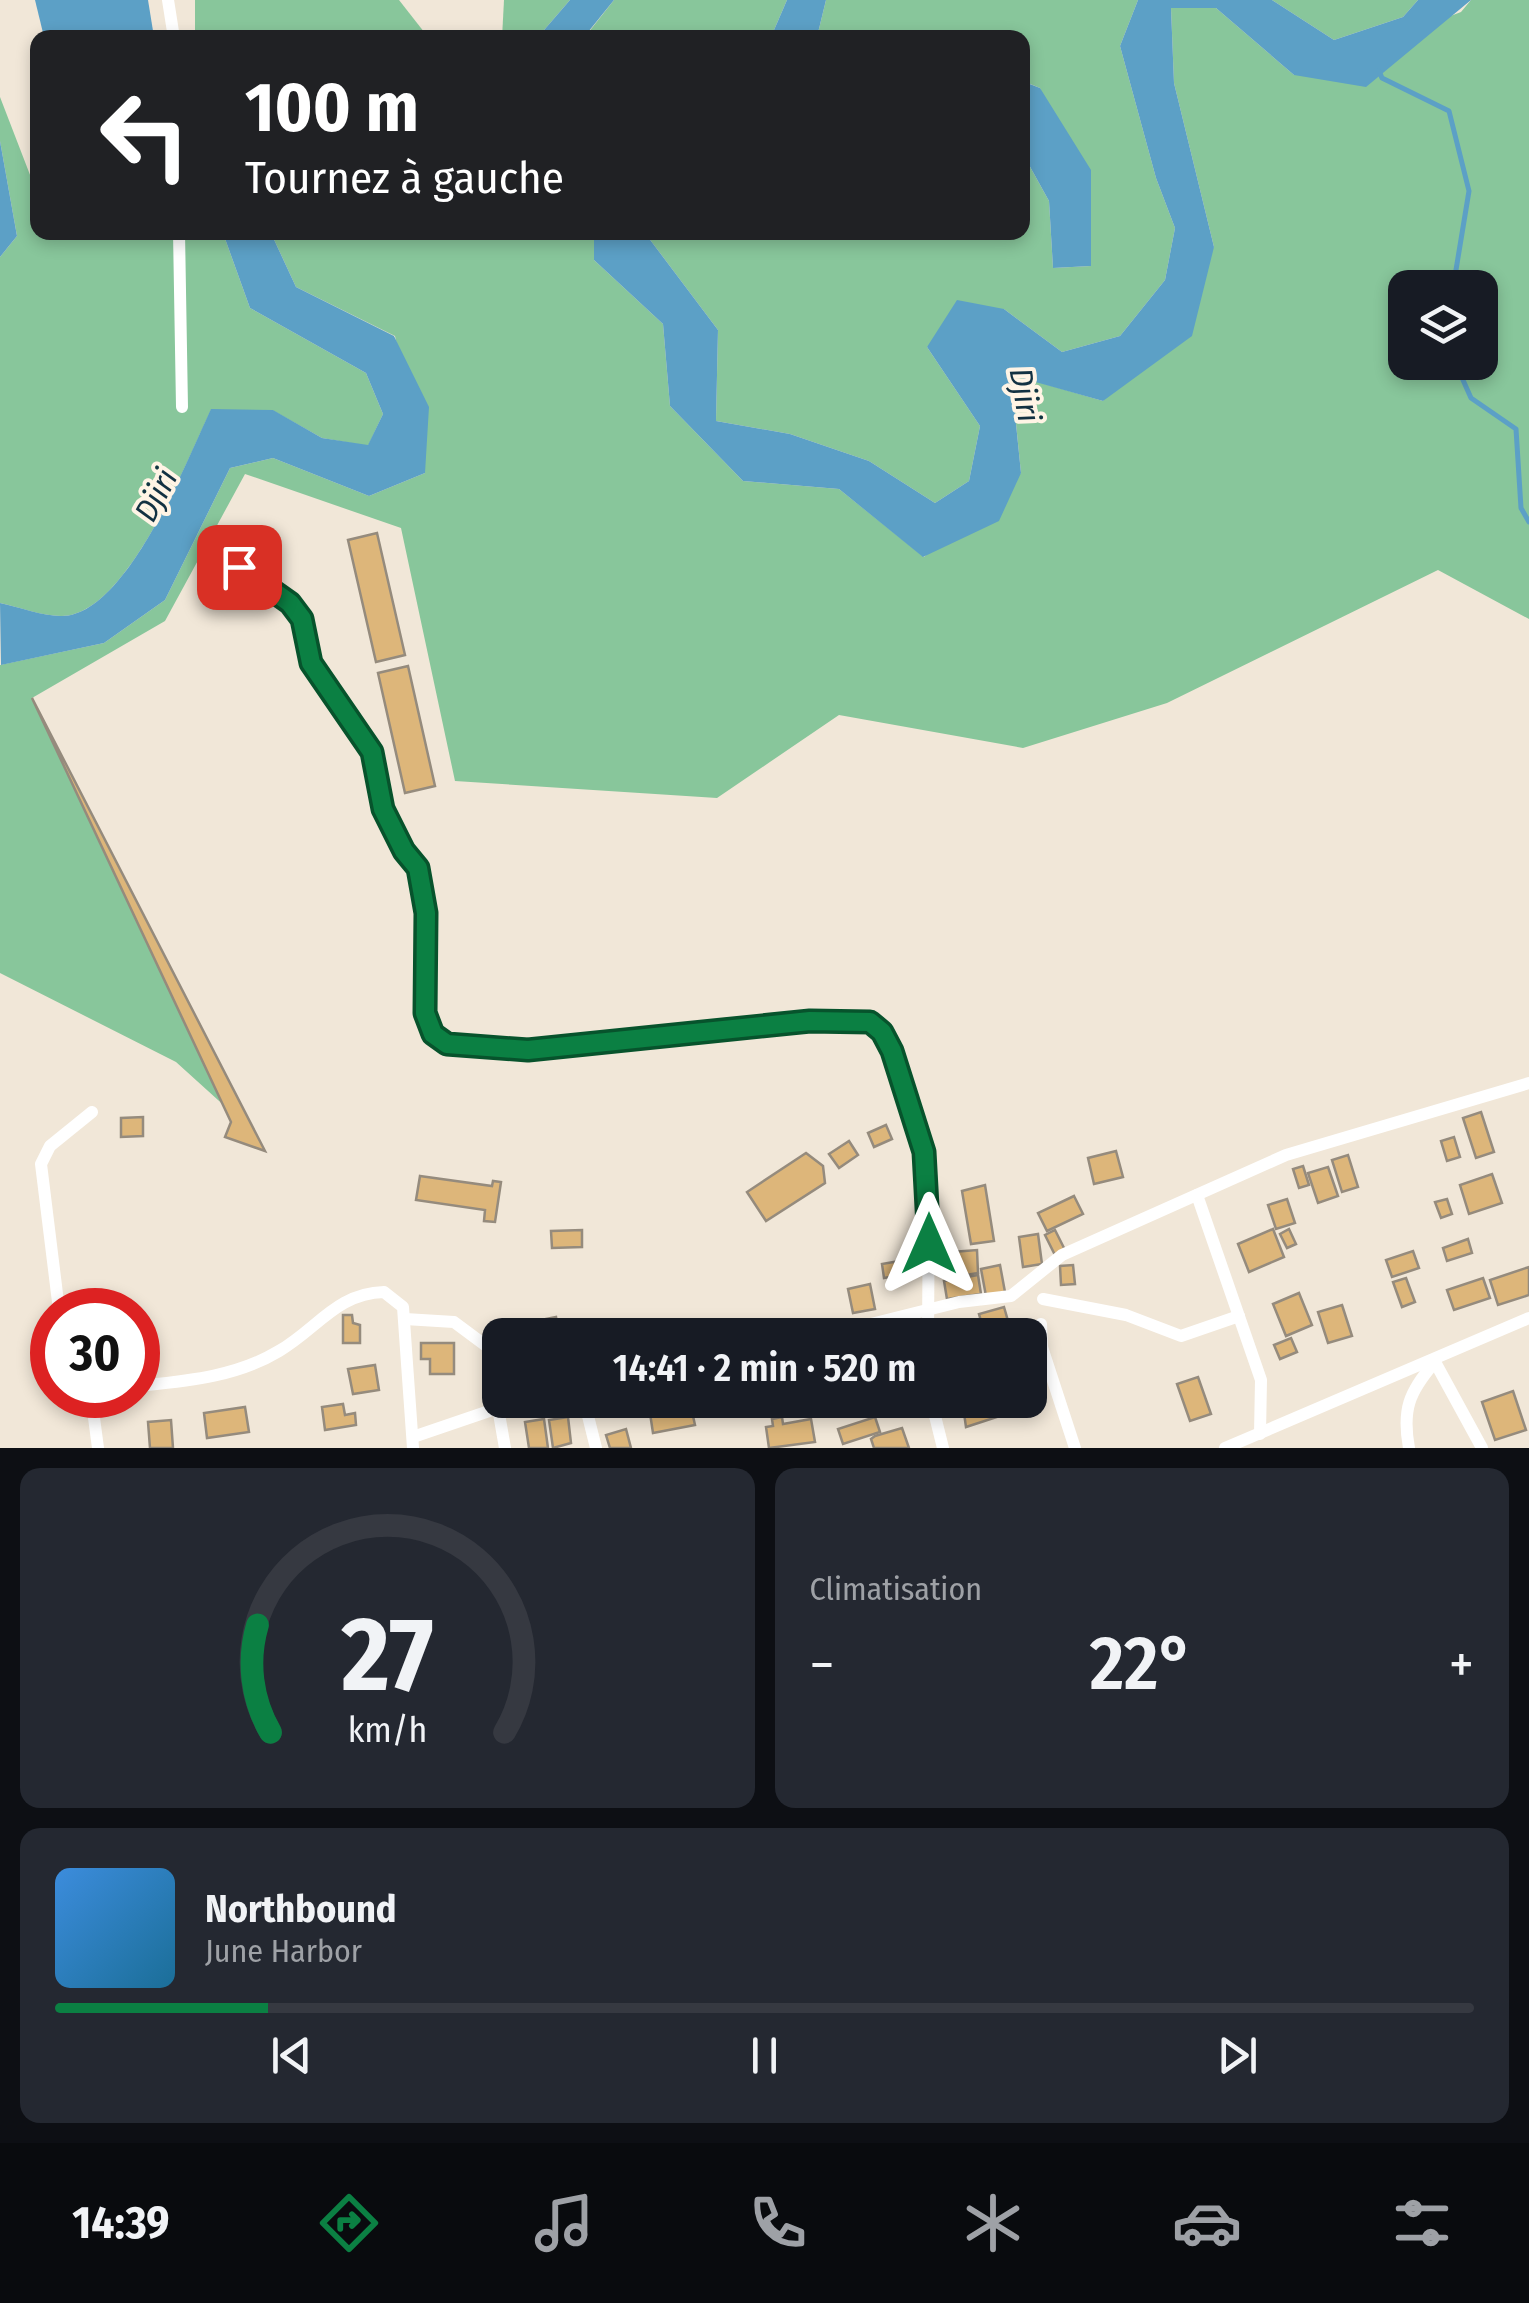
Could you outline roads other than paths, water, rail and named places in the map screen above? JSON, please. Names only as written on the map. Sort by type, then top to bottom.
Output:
[{"type":"street","points":[[168,0],[173,30]]},
{"type":"street","points":[[179,240],[182,408]]},
{"type":"street","points":[[239,567],[290,603],[302,619],[311,663],[372,752],[383,809],[404,851],[418,868],[422,884],[425,1013],[433,1034],[447,1044],[528,1050],[810,1021],[870,1022],[882,1032],[892,1051],[924,1152],[929,1194],[928,1318]]},
{"type":"street","points":[[896,1318],[1011,1296],[1062,1255],[1306,1148],[1529,1083]]},
{"type":"street","points":[[56,1288],[40,1164],[50,1146],[92,1112]]},
{"type":"street","points":[[1196,1195],[1262,1387],[1260,1434]]},
{"type":"street","points":[[160,1384],[205,1379],[254,1363],[280,1351],[337,1304],[356,1296],[392,1295],[403,1306],[405,1318],[413,1443],[482,1415]]},
{"type":"street","points":[[1043,1298],[1126,1315],[1180,1336],[1239,1316]]},
{"type":"street","points":[[405,1318],[454,1322],[482,1342]]},
{"type":"street","points":[[1225,1448],[1436,1362],[1529,1318]]},
{"type":"street","points":[[1047,1361],[1075,1448]]},
{"type":"street","points":[[1409,1448],[1404,1422],[1410,1392],[1436,1362]]},
{"type":"street","points":[[1436,1362],[1482,1448]]},
{"type":"street","points":[[94,1418],[98,1448]]},
{"type":"street","points":[[500,1418],[505,1448]]},
{"type":"street","points":[[588,1418],[596,1448]]},
{"type":"street","points":[[936,1418],[943,1448]]},
{"type":"water","points":[[35,0],[148,0],[153,30],[42,30]]},
{"type":"water","points":[[570,0],[614,0],[590,30],[544,30]]},
{"type":"water","points":[[787,0],[826,0],[819,30],[774,30]]},
{"type":"water","points":[[1138,0],[1272,0],[1334,40],[1403,17],[1418,0],[1471,0],[1366,87],[1294,75],[1216,8],[1171,8],[1174,83],[1214,247],[1192,336],[1103,401],[1011,375],[1021,473],[999,521],[923,557],[839,489],[743,481],[670,406],[663,324],[594,260],[594,240],[650,240],[718,330],[716,421],[790,434],[869,461],[935,503],[969,481],[980,426],[927,347],[957,300],[1004,309],[1062,352],[1120,336],[1165,280],[1175,228],[1156,178],[1120,46]]},
{"type":"water","points":[[1030,84],[1040,88],[1091,170],[1091,266],[1053,268],[1049,201],[1030,167]]},
{"type":"water","points":[[0,141],[17,236],[0,257]]},
{"type":"water","points":[[226,240],[274,240],[296,287],[394,336],[429,407],[425,473],[369,496],[273,458],[230,468],[165,600],[104,643],[1,665],[0,603],[61,616],[85,609],[108,591],[151,532],[211,409],[273,410],[322,438],[368,445],[383,414],[366,373],[250,308]]},
{"type":"waterway","points":[[1379,71],[1382,78],[1449,111],[1469,191],[1456,270]]},
{"type":"waterway","points":[[1463,380],[1471,398],[1516,429],[1521,508],[1529,522]]},
{"type":"water label","name":"Djiri","points":[[1025,395]]},
{"type":"water label","name":"Djiri","points":[[156,495]]}]
